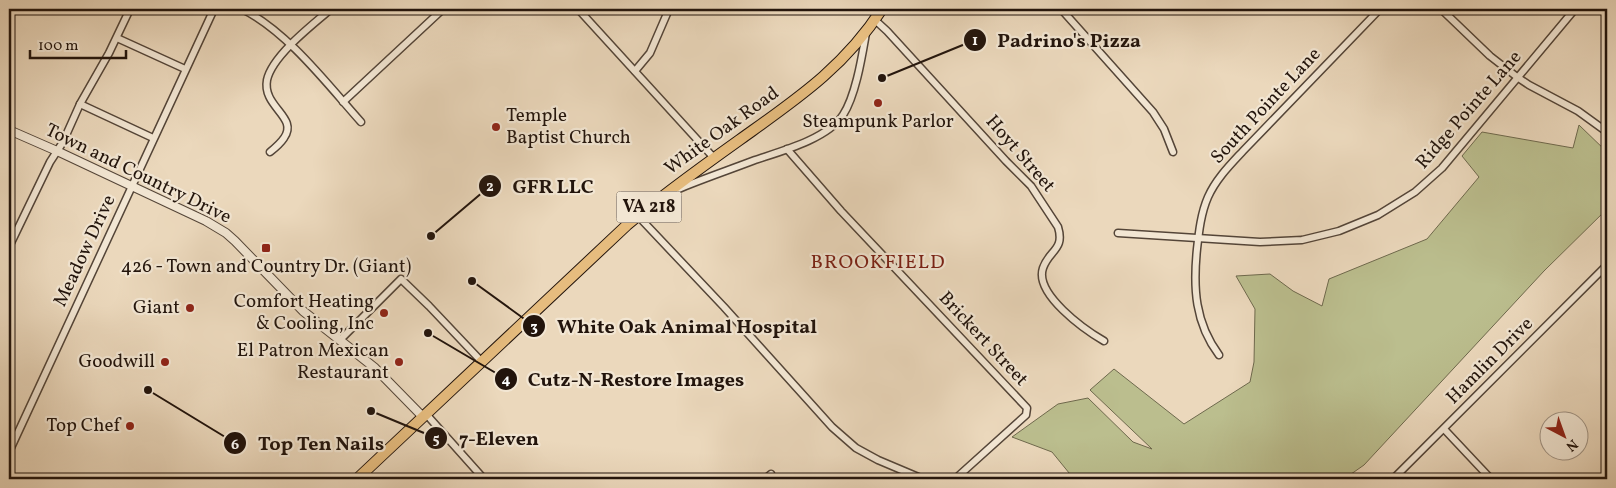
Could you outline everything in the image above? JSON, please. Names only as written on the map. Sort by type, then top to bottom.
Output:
[{"type":"main road","name":"White Oak Road","points":[[357,479],[638,216],[824,77],[855,46],[882,9]]},
{"type":"street","points":[[9,247],[50,162],[117,38],[130,9]]},
{"type":"street","name":"Meadow Drive","points":[[9,452],[214,9]]},
{"type":"street","points":[[242,9],[254,15],[291,45],[361,122]]},
{"type":"street","points":[[270,152],[285,137],[288,127],[284,117],[269,99],[266,86],[267,79],[291,45],[331,9]]},
{"type":"street","points":[[343,102],[443,9]]},
{"type":"street","points":[[578,9],[714,158]]},
{"type":"street","points":[[635,71],[650,53],[669,9]]},
{"type":"street","points":[[1061,9],[1153,112],[1164,129],[1173,152]]},
{"type":"street","name":"South Pointe Lane","points":[[1219,355],[1207,337],[1197,306],[1194,285],[1198,238],[1204,207],[1211,190],[1221,175],[1380,9]]},
{"type":"street","points":[[1441,9],[1490,56],[1517,77],[1578,110],[1607,132]]},
{"type":"street","name":"Ridge Pointe Lane","points":[[1118,233],[1260,242],[1302,240],[1339,231],[1378,215],[1415,192],[1435,174],[1574,9]]},
{"type":"street","name":"Hoyt Street","points":[[875,20],[1037,193],[1060,233],[1059,246],[1043,267],[1044,283],[1056,302],[1079,324],[1104,341]]},
{"type":"street","points":[[657,201],[677,189],[787,149],[824,132],[836,123],[843,114],[855,84],[866,32]]},
{"type":"street","points":[[117,38],[185,69]]},
{"type":"street","points":[[80,104],[153,138]]},
{"type":"street","name":"Town and Country Drive","points":[[9,130],[57,150],[206,220],[226,233],[303,311],[384,376],[424,416]]},
{"type":"street","name":"Brickert Street","points":[[787,149],[841,211],[1026,408],[1026,415],[955,479]]},
{"type":"street","points":[[638,216],[724,307],[832,427],[856,448],[878,460],[923,479]]},
{"type":"street","name":"Hamlin Drive","points":[[1393,479],[1607,265]]},
{"type":"street","points":[[340,340],[401,279],[430,306],[482,362]]},
{"type":"street","points":[[424,416],[484,479]]},
{"type":"street","points":[[1444,429],[1491,479]]},
{"type":"street","points":[[764,479],[771,474]]},
{"type":"green space","points":[[1579,125],[1607,152],[1607,209],[1544,271],[1364,465],[1344,479],[1074,479],[1052,452],[1012,437],[1058,404],[1088,398],[1133,442],[1152,449],[1090,390],[1114,369],[1184,424],[1250,382],[1254,362],[1255,309],[1236,276],[1270,274],[1293,291],[1322,306],[1329,279],[1427,239],[1479,177],[1462,156],[1482,132],[1573,148]]},
{"type":"place","name":"Padrino's Pizza","points":[[882,78]]},
{"type":"place","name":"Steampunk Parlor","points":[[878,103]]},
{"type":"place","name":"Temple Baptist Church","points":[[496,127]]},
{"type":"place","name":"GFR LLC","points":[[431,236]]},
{"type":"place","name":"426 - Town and Country Dr. (Giant)","points":[[266,248]]},
{"type":"place","name":"White Oak Animal Hospital","points":[[472,281]]},
{"type":"place","name":"Giant","points":[[190,308]]},
{"type":"place","name":"Comfort Heating & Cooling, Inc","points":[[384,313]]},
{"type":"place","name":"Cutz-N-Restore Images","points":[[428,333]]},
{"type":"place","name":"Goodwill","points":[[165,362]]},
{"type":"place","name":"El Patron Mexican Restaurant","points":[[399,362]]},
{"type":"place","name":"Top Ten Nails","points":[[148,390]]},
{"type":"place","name":"7-Eleven","points":[[371,411]]},
{"type":"place","name":"Top Chef","points":[[130,426]]},
{"type":"district","name":"BROOKFIELD","points":[[878,263]]}]
